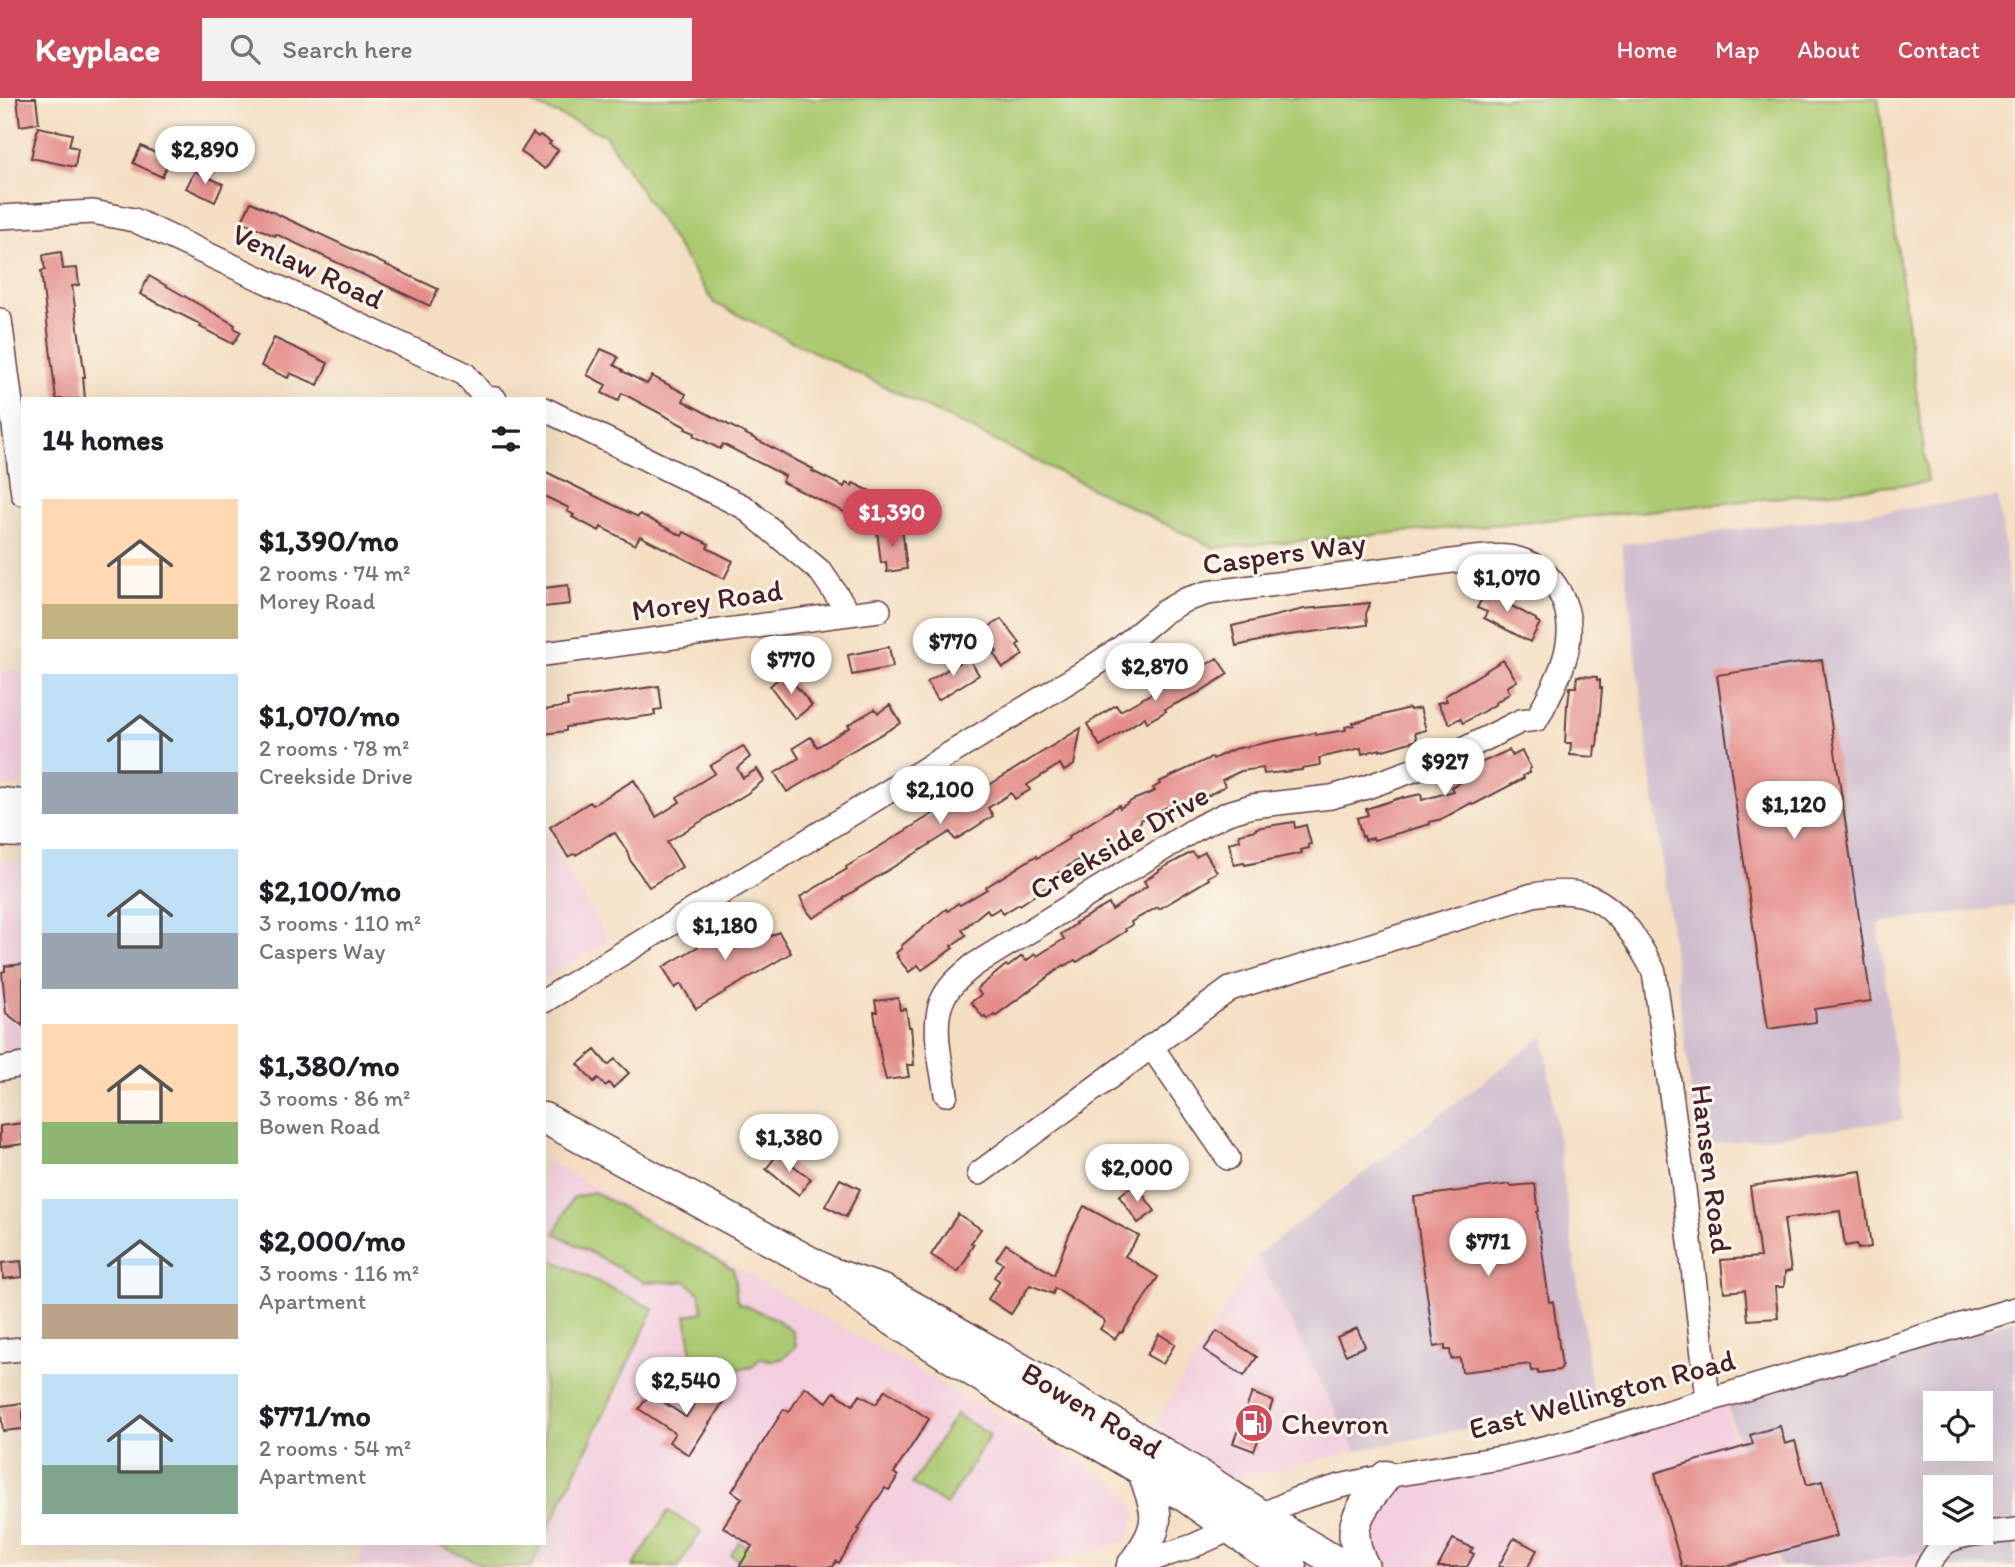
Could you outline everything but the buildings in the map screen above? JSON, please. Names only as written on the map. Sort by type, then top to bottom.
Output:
[{"type":"main road","points":[[0,803],[21,805]]},
{"type":"main road","points":[[0,831],[21,832]]},
{"type":"main road","name":"Bowen Road","points":[[546,1119],[829,1272],[885,1291],[1081,1403],[1345,1567]]},
{"type":"main road","name":"Bowen Road","points":[[829,1272],[872,1307],[1027,1405],[1143,1471],[1262,1551],[1291,1567]]},
{"type":"main road","points":[[1130,1566],[1152,1533],[1155,1521],[1143,1471]]},
{"type":"main road","points":[[1364,1567],[1355,1550],[1354,1526],[1386,1476]]},
{"type":"street","name":"Venlaw Road","points":[[0,217],[93,212],[134,220],[465,374],[483,397]]},
{"type":"street","points":[[0,320],[14,466],[21,488]]},
{"type":"street","points":[[546,409],[744,507],[821,572],[849,613]]},
{"type":"street","name":"Caspers Way","points":[[546,1000],[1086,671],[1122,647],[1164,612],[1185,600],[1208,593],[1475,558],[1517,559]]},
{"type":"street","name":"Creekside Drive","points":[[946,1094],[938,1049],[941,1002],[953,984],[974,965],[1199,827],[1228,813],[1252,806],[1331,797],[1367,787],[1443,760],[1521,720],[1537,719],[1561,668],[1568,643],[1569,618],[1563,598],[1545,573],[1517,559]]},
{"type":"street","name":"Morey Road","points":[[546,654],[879,610]]},
{"type":"street","name":"Hansen Road","points":[[979,1173],[1230,989],[1533,895],[1568,892],[1601,901],[1618,915],[1642,949],[1654,972],[1684,1192],[1708,1399]]},
{"type":"street","points":[[1151,1046],[1228,1158]]},
{"type":"street","points":[[0,1069],[21,1065]]},
{"type":"street","name":"East Wellington Road","points":[[1130,1566],[1193,1545],[1297,1499],[1340,1486],[1507,1457],[1571,1441],[2015,1309]]},
{"type":"street","points":[[0,1351],[21,1349]]},
{"type":"street","points":[[1927,1567],[1944,1544],[1959,1537],[2015,1530]]},
{"type":"shaded area","points":[[1998,497],[2015,630],[2015,906],[1878,923],[1903,1120],[1698,1146],[1622,544]]},
{"type":"shaded area","points":[[20,669],[21,786],[0,787],[0,671]]},
{"type":"shaded area","points":[[546,837],[610,941],[546,978]]},
{"type":"shaded area","points":[[0,861],[21,861],[21,1050],[3,1052],[0,1031]]},
{"type":"shaded area","points":[[1544,1035],[1594,1402],[1356,1451],[1257,1255]]},
{"type":"shaded area","points":[[546,1160],[1117,1483],[1138,1513],[1127,1541],[1036,1567],[355,1567],[365,1545],[546,1545]]},
{"type":"shaded area","points":[[1257,1255],[1356,1451],[1236,1481],[1150,1432]]},
{"type":"shaded area","points":[[2015,1320],[2015,1567],[1930,1567],[1939,1550],[1820,1567],[1781,1567],[1725,1400]]},
{"type":"shaded area","points":[[1722,1401],[1778,1567],[1383,1567],[1375,1563],[1368,1543],[1369,1507],[1383,1486]]},
{"type":"shaded area","points":[[1928,1550],[1918,1567],[1817,1567]]},
{"type":"green space","points":[[520,98],[1878,98],[1928,482],[1619,514],[1214,548],[714,303],[605,135]]},
{"type":"green space","points":[[594,1192],[733,1269],[738,1303],[775,1318],[793,1332],[796,1345],[781,1359],[760,1358],[752,1367],[735,1370],[719,1365],[694,1369],[686,1315],[703,1312],[700,1294],[686,1281],[644,1282],[555,1233],[572,1198]]},
{"type":"green space","points":[[546,1257],[654,1309],[546,1534]]},
{"type":"green space","points":[[956,1414],[990,1435],[946,1505],[912,1484]]},
{"type":"green space","points":[[668,1511],[701,1531],[678,1567],[633,1567]]},
{"type":"green space","points":[[739,1542],[751,1550],[743,1563],[731,1555]]},
{"type":"green space","points":[[439,1545],[542,1545],[531,1567],[487,1567]]},
{"type":"place","name":"Chevron","points":[[1254,1423]]}]
